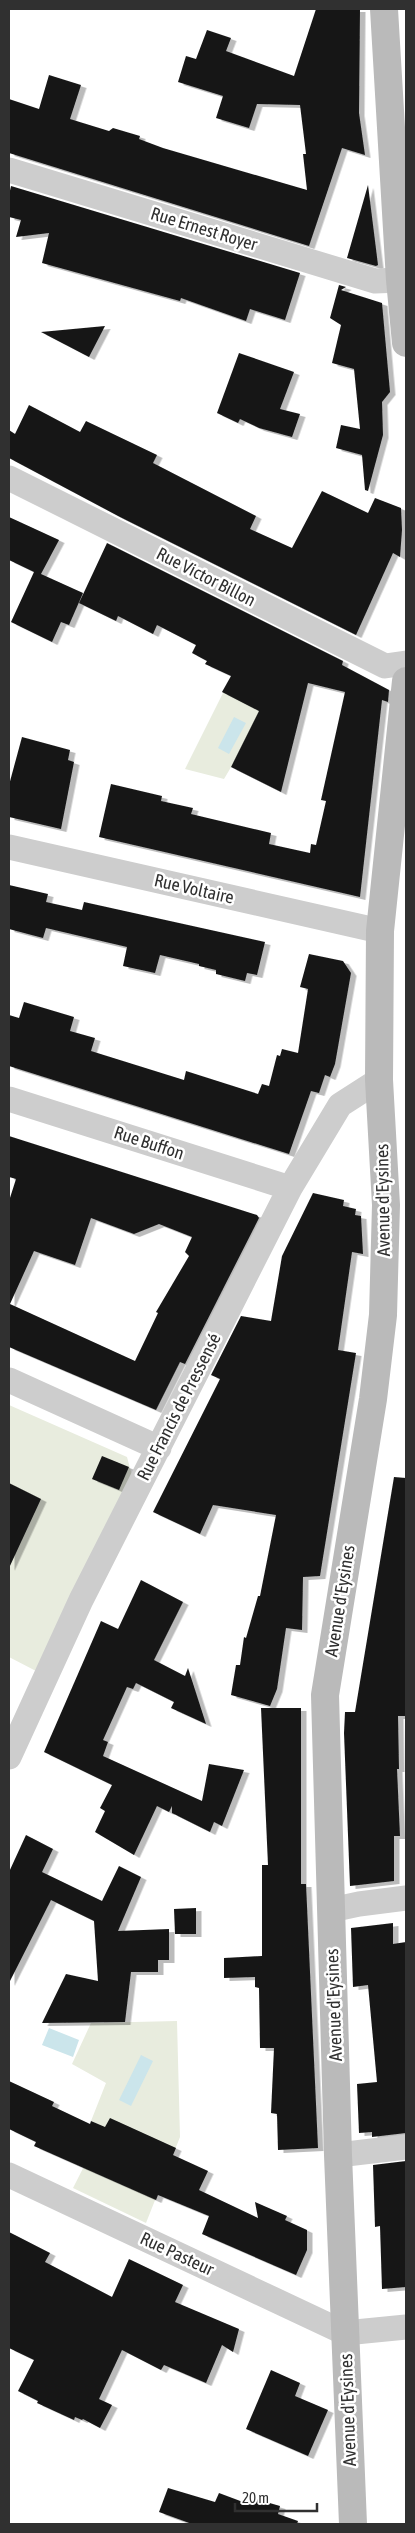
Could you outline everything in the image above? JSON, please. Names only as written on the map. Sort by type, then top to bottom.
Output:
[{"type":"street","points":[[384,9],[400,280],[406,343]]},
{"type":"street","name":"Rue Ernest Royer","points":[[9,170],[375,281],[400,280]]},
{"type":"street","name":"Rue Victor Billon","points":[[9,478],[385,666],[406,663]]},
{"type":"street","name":"Avenue d'Eysines","points":[[353,2524],[338,2155],[325,1695],[373,1398],[383,1315],[386,1205],[379,1080],[380,931],[406,681]]},
{"type":"street","name":"Rue Voltaire","points":[[9,847],[380,931]]},
{"type":"street","name":"Rue Francis de Pressensé","points":[[9,1757],[81,1600],[290,1188],[340,1105],[379,1080]]},
{"type":"street","name":"Rue Buffon","points":[[9,1099],[290,1188]]},
{"type":"street","points":[[9,1380],[159,1448]]},
{"type":"street","points":[[331,1910],[358,1904],[406,1898]]},
{"type":"street","points":[[338,2155],[406,2147]]},
{"type":"street","name":"Rue Pasteur","points":[[9,2175],[345,2333]]},
{"type":"street","points":[[345,2333],[406,2327]]},
{"type":"shaded area","points":[[258,623],[303,646],[224,779],[185,769]]},
{"type":"shaded area","points":[[9,1405],[127,1457],[133,1479],[36,1671],[9,1657]]},
{"type":"shaded area","points":[[177,2021],[180,2137],[146,2223],[73,2188],[104,2127],[91,2121],[106,2083],[72,2064],[91,2023]]},
{"type":"water","points":[[234,717],[246,723],[229,754],[218,748]]},
{"type":"water","points":[[49,2028],[79,2040],[73,2057],[42,2045]]},
{"type":"water","points":[[141,2055],[153,2061],[131,2106],[119,2100]]},
{"type":"building","points":[[316,9],[360,9],[359,113],[365,155],[342,148],[309,246],[9,153],[9,99],[39,109],[49,75],[81,85],[70,119],[109,131],[113,128],[140,136],[139,139],[163,148],[307,190],[303,154],[306,154],[300,105],[257,104],[249,128],[216,118],[223,96],[178,82],[186,56],[196,59],[207,30],[231,38],[226,51],[294,76]]},
{"type":"building","points":[[368,185],[378,265],[376,266],[347,258]]},
{"type":"building","points":[[11,186],[300,273],[285,320],[250,309],[246,321],[181,298],[180,301],[42,263],[49,233],[16,237],[21,220],[9,217]]},
{"type":"building","points":[[339,285],[346,287],[341,290],[382,303],[390,392],[382,402],[383,435],[368,491],[365,490],[362,455],[336,448],[341,425],[360,429],[354,369],[332,363],[341,325],[330,318]]},
{"type":"building","points":[[105,326],[89,357],[41,332]]},
{"type":"building","points":[[239,353],[294,372],[280,409],[300,414],[292,437],[259,428],[240,419],[238,423],[217,413]]},
{"type":"building","points":[[29,405],[80,432],[86,421],[157,455],[153,463],[256,516],[250,529],[292,548],[322,491],[368,513],[375,498],[401,508],[400,557],[393,553],[356,635],[120,517],[9,458],[9,430],[15,434]]},
{"type":"building","points":[[9,517],[59,540],[41,574],[83,593],[69,625],[61,622],[52,642],[11,622],[34,572],[9,560]]},
{"type":"building","points":[[107,543],[343,661],[342,665],[389,690],[388,702],[382,700],[360,897],[99,837],[111,784],[162,796],[161,801],[193,808],[191,814],[271,833],[269,844],[310,853],[311,844],[316,845],[326,801],[321,800],[345,692],[308,683],[281,792],[231,767],[259,711],[222,692],[231,676],[205,664],[207,661],[192,653],[196,645],[157,625],[153,634],[118,616],[116,621],[79,603]]},
{"type":"building","points":[[22,737],[70,750],[68,760],[74,762],[61,829],[9,817],[9,785]]},
{"type":"building","points":[[9,885],[48,894],[46,902],[82,910],[84,902],[265,942],[257,975],[247,973],[245,981],[216,974],[216,970],[199,966],[199,964],[160,955],[155,973],[123,966],[127,947],[46,928],[43,938],[9,929]]},
{"type":"building","points":[[309,954],[343,961],[351,973],[335,1064],[330,1077],[325,1075],[319,1093],[311,1091],[289,1154],[9,1066],[9,1015],[19,1018],[24,1002],[74,1017],[70,1031],[95,1038],[91,1051],[184,1080],[186,1071],[258,1094],[262,1084],[269,1086],[277,1055],[280,1056],[282,1049],[298,1053],[308,989],[300,987]]},
{"type":"building","points":[[9,1136],[257,1215],[259,1218],[185,1364],[180,1362],[156,1410],[9,1347],[9,1201],[16,1179],[9,1177]],"holes":[[[91,1218],[134,1234],[159,1224],[192,1237],[185,1252],[189,1256],[156,1312],[158,1313],[135,1361],[10,1304],[34,1251],[75,1265]]]},
{"type":"building","points":[[313,1193],[344,1200],[343,1206],[356,1209],[355,1215],[361,1216],[363,1254],[352,1252],[338,1350],[356,1353],[320,1576],[303,1577],[302,1630],[286,1628],[277,1689],[270,1706],[231,1695],[236,1665],[240,1665],[244,1637],[246,1638],[258,1596],[260,1596],[276,1515],[213,1505],[200,1534],[153,1512],[220,1379],[211,1375],[241,1316],[271,1321],[282,1256]]},
{"type":"building","points":[[102,1456],[129,1467],[119,1490],[92,1479]]},
{"type":"building","points":[[394,1477],[406,1478],[406,1716],[398,1716],[399,1769],[397,1769],[400,1836],[394,1836],[394,1881],[350,1886],[344,1733],[345,1712],[355,1712]]},
{"type":"building","points":[[9,1483],[41,1499],[9,1568]]},
{"type":"building","points":[[141,1580],[183,1602],[154,1660],[185,1676],[188,1668],[206,1724],[171,1708],[174,1702],[136,1683],[133,1689],[127,1687],[103,1740],[108,1742],[103,1756],[202,1801],[209,1764],[244,1770],[222,1826],[214,1822],[210,1832],[172,1813],[172,1806],[169,1812],[157,1806],[134,1855],[95,1832],[105,1811],[100,1808],[112,1785],[44,1752],[101,1621],[118,1629]]},
{"type":"building","points":[[261,1708],[301,1708],[301,1884],[306,1884],[318,2148],[278,2150],[277,2114],[271,2113],[274,2048],[260,2048],[259,1988],[255,1987],[255,1977],[224,1978],[224,1958],[262,1956],[262,1865],[268,1865]]},
{"type":"building","points":[[26,1835],[53,1849],[42,1872],[102,1901],[119,1866],[141,1877],[118,1931],[169,1929],[169,1960],[158,1960],[158,1972],[131,1972],[125,2022],[42,2023],[66,1974],[98,1981],[94,1921],[51,1900],[9,1983],[9,1872]]},
{"type":"building","points":[[196,1908],[196,1934],[175,1934],[174,1909]]},
{"type":"building","points":[[393,1923],[393,1944],[406,1942],[406,2133],[372,2137],[372,2132],[359,2133],[357,2084],[377,2082],[368,1985],[353,1987],[351,1928]]},
{"type":"building","points":[[9,2081],[54,2102],[52,2106],[90,2124],[91,2121],[105,2127],[110,2118],[176,2148],[173,2155],[208,2171],[199,2190],[258,2218],[255,2202],[287,2216],[285,2220],[307,2230],[307,2250],[296,2275],[202,2234],[209,2216],[158,2195],[156,2200],[34,2146],[36,2142],[9,2129]]},
{"type":"building","points":[[406,2161],[406,2287],[382,2289],[380,2226],[375,2227],[373,2165]]},
{"type":"building","points":[[9,2232],[50,2253],[45,2262],[112,2297],[129,2259],[183,2285],[175,2302],[239,2329],[233,2352],[222,2345],[206,2383],[164,2365],[161,2370],[122,2350],[99,2399],[112,2405],[100,2428],[83,2419],[75,2417],[74,2420],[37,2403],[38,2401],[18,2391],[34,2360],[9,2348]]},
{"type":"building","points":[[271,2370],[300,2383],[295,2396],[328,2410],[308,2456],[246,2429]]},
{"type":"building","points":[[168,2488],[215,2502],[219,2493],[243,2502],[245,2496],[280,2506],[278,2514],[298,2521],[297,2524],[192,2524],[159,2512]]}]
